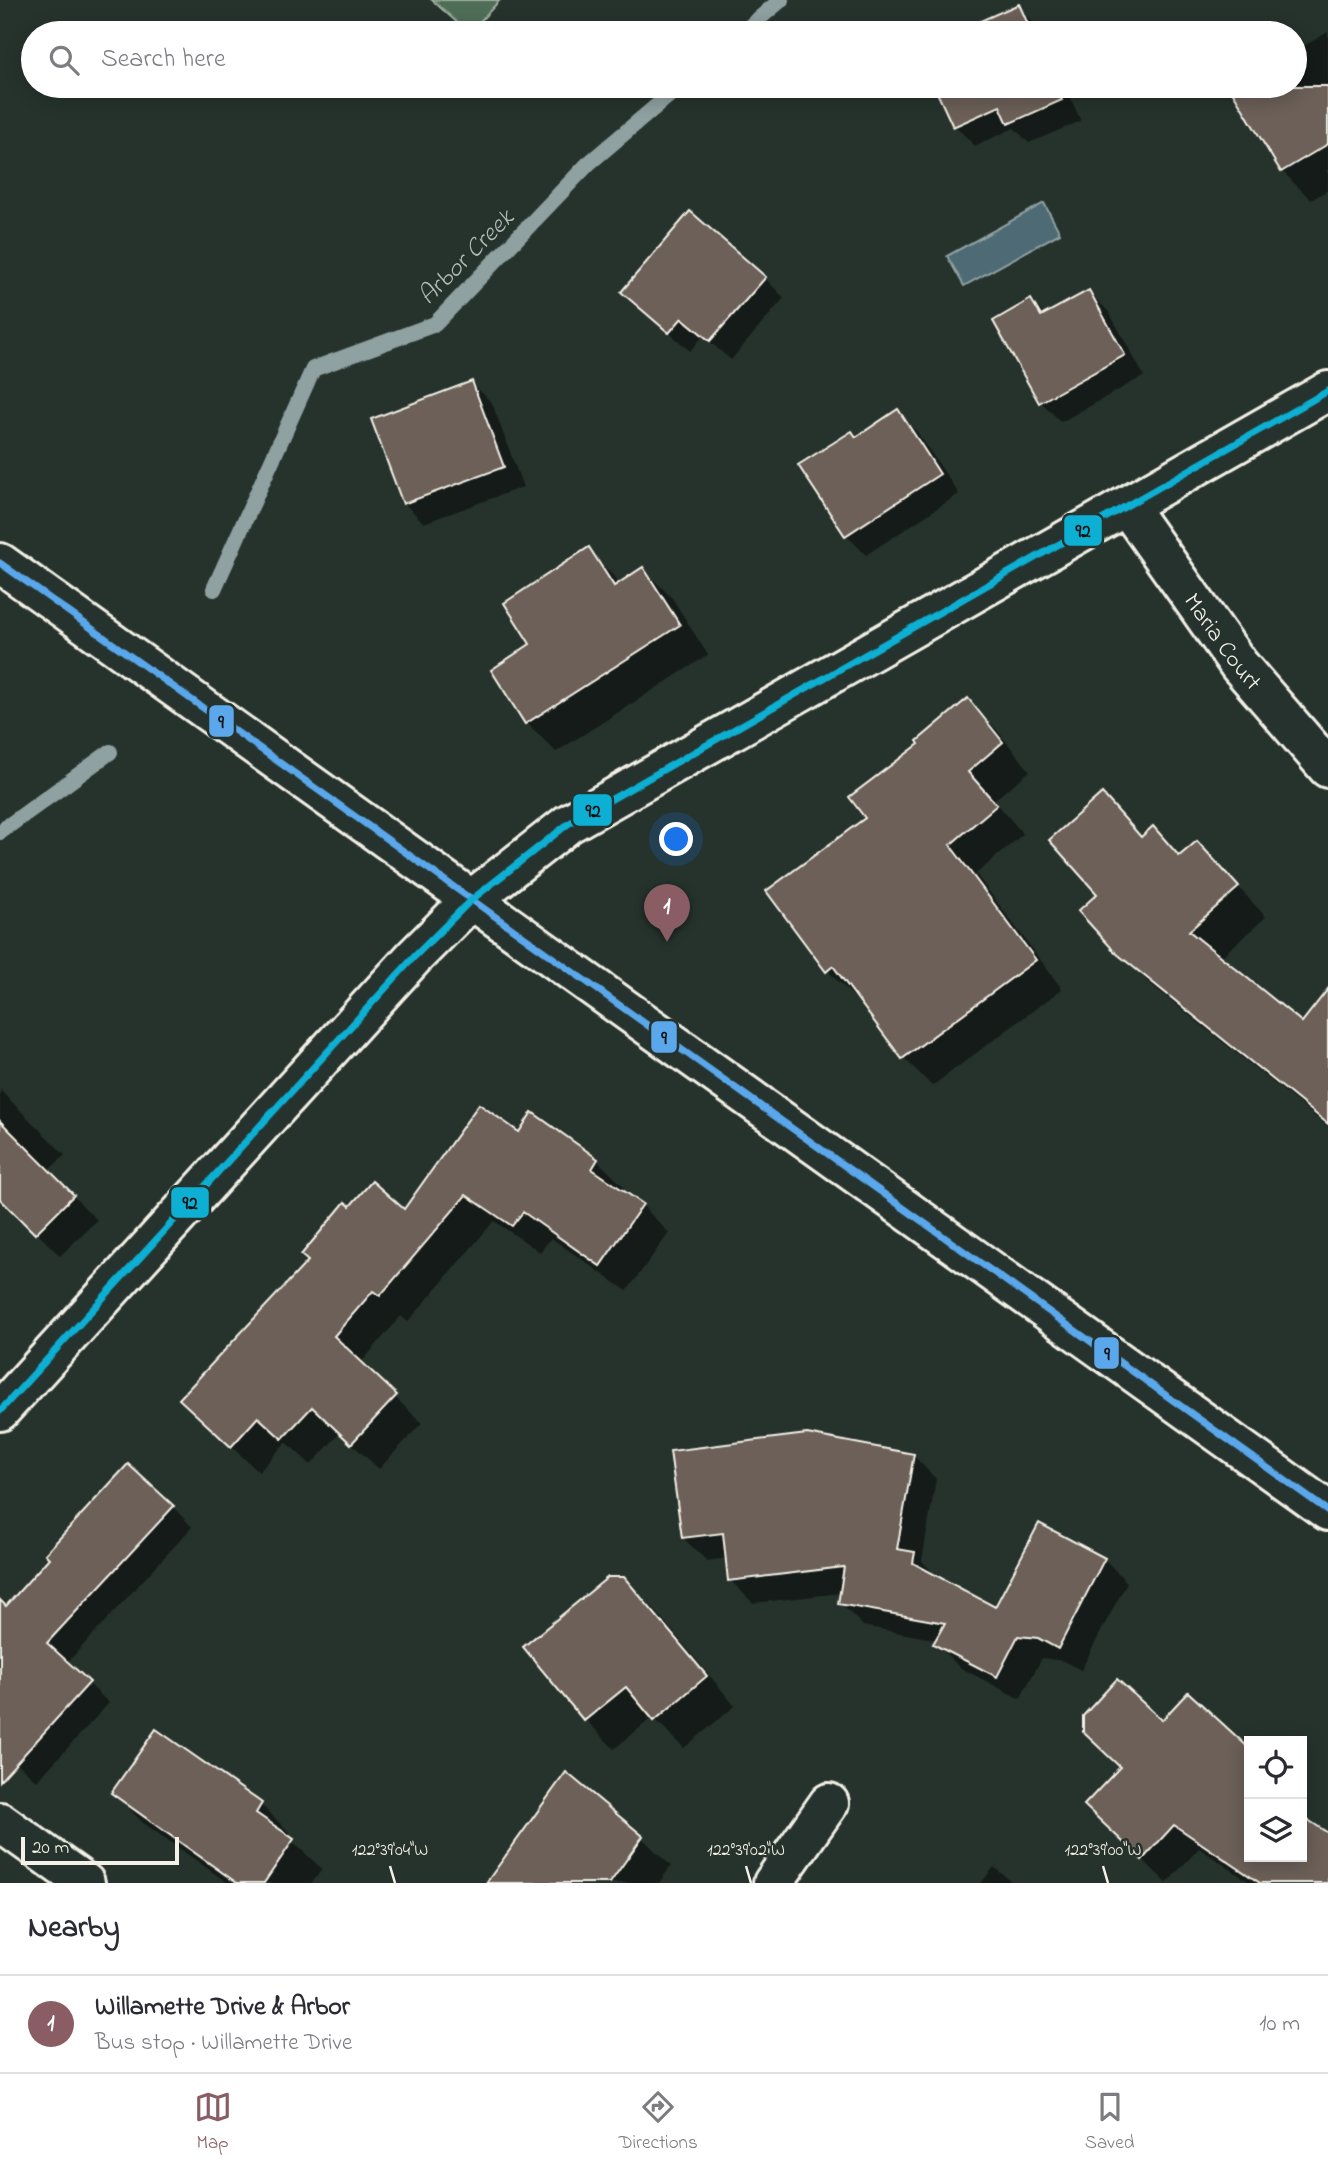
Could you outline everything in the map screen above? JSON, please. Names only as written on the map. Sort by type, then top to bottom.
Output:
[{"type":"street","points":[[0,1411],[414,957],[470,901],[568,824],[1328,391]]},
{"type":"street","name":"Maria Court","points":[[1127,506],[1239,665],[1328,768]]},
{"type":"street","points":[[0,564],[1328,1511]]},
{"type":"street","points":[[773,1883],[829,1803]]},
{"type":"street","points":[[0,1822],[85,1883]]},
{"type":"green space","points":[[432,0],[500,0],[480,21],[456,21]]},
{"type":"water","points":[[1044,203],[1060,233],[964,286],[947,256]]},
{"type":"building","points":[[1019,4],[1027,21],[980,21]]},
{"type":"building","points":[[1307,86],[1328,86],[1328,144],[1281,172],[1236,98],[1307,98]]},
{"type":"building","points":[[940,98],[1062,100],[1008,124],[1000,106],[953,127]]},
{"type":"building","points":[[690,211],[766,277],[710,341],[682,318],[669,333],[621,292]]},
{"type":"building","points":[[1089,290],[1125,355],[1039,403],[993,321],[1031,299],[1041,316]]},
{"type":"building","points":[[472,381],[504,467],[403,504],[371,419]]},
{"type":"building","points":[[898,409],[940,474],[845,536],[798,465],[852,431],[856,437]]},
{"type":"building","points":[[589,547],[614,586],[643,567],[680,625],[525,724],[491,670],[530,644],[504,603]]},
{"type":"building","points":[[968,698],[1003,742],[968,772],[997,805],[950,845],[1036,960],[902,1059],[833,966],[826,972],[766,891],[865,818],[849,797],[919,744],[917,741]]},
{"type":"building","points":[[1102,793],[1141,837],[1153,826],[1179,856],[1197,841],[1239,887],[1189,931],[1302,1022],[1328,989],[1328,1124],[1116,953],[1078,911],[1097,894],[1049,840]]},
{"type":"building","points":[[479,1104],[519,1132],[532,1112],[598,1159],[592,1169],[643,1204],[600,1266],[523,1212],[512,1226],[466,1195],[380,1296],[373,1291],[334,1336],[397,1395],[351,1444],[312,1407],[282,1439],[258,1417],[231,1447],[179,1399],[308,1261],[301,1255],[345,1202],[350,1206],[372,1181],[404,1209]]},
{"type":"building","points":[[0,1121],[74,1195],[35,1234],[0,1199]]},
{"type":"building","points":[[807,1434],[914,1454],[897,1549],[915,1552],[913,1563],[995,1607],[1039,1523],[1105,1558],[1058,1649],[1038,1638],[1018,1636],[997,1677],[933,1644],[945,1623],[838,1604],[844,1567],[728,1581],[723,1533],[682,1538],[670,1451]]},
{"type":"building","points":[[128,1464],[174,1506],[47,1643],[90,1682],[0,1781],[0,1600],[6,1606],[49,1558],[45,1554]]},
{"type":"building","points":[[608,1577],[624,1577],[707,1676],[654,1721],[626,1687],[584,1721],[523,1647]]},
{"type":"building","points":[[1117,1679],[1162,1720],[1188,1692],[1244,1743],[1244,1862],[1307,1862],[1307,1819],[1328,1833],[1328,1883],[1260,1883],[1174,1825],[1142,1860],[1084,1805],[1120,1767],[1083,1732],[1083,1716]]},
{"type":"building","points":[[156,1729],[262,1803],[256,1813],[294,1839],[264,1883],[237,1883],[111,1793]]},
{"type":"building","points":[[566,1772],[643,1836],[610,1883],[486,1883]]},
{"type":"waterway","name":"Arbor Creek","points":[[756,21],[781,0]]},
{"type":"waterway","name":"Arbor Creek","points":[[214,589],[313,369],[435,324],[588,164],[666,98]]},
{"type":"waterway","name":"Arbor Creek","points":[[0,832],[110,752]]},
{"type":"transit line","name":"92","points":[[0,1411],[414,957],[470,901],[568,824],[1328,391]]},
{"type":"transit line","name":"9","points":[[0,563],[1328,1511]]},
{"type":"place","name":"Willamette Drive & Arbor","points":[[667,942]]}]
